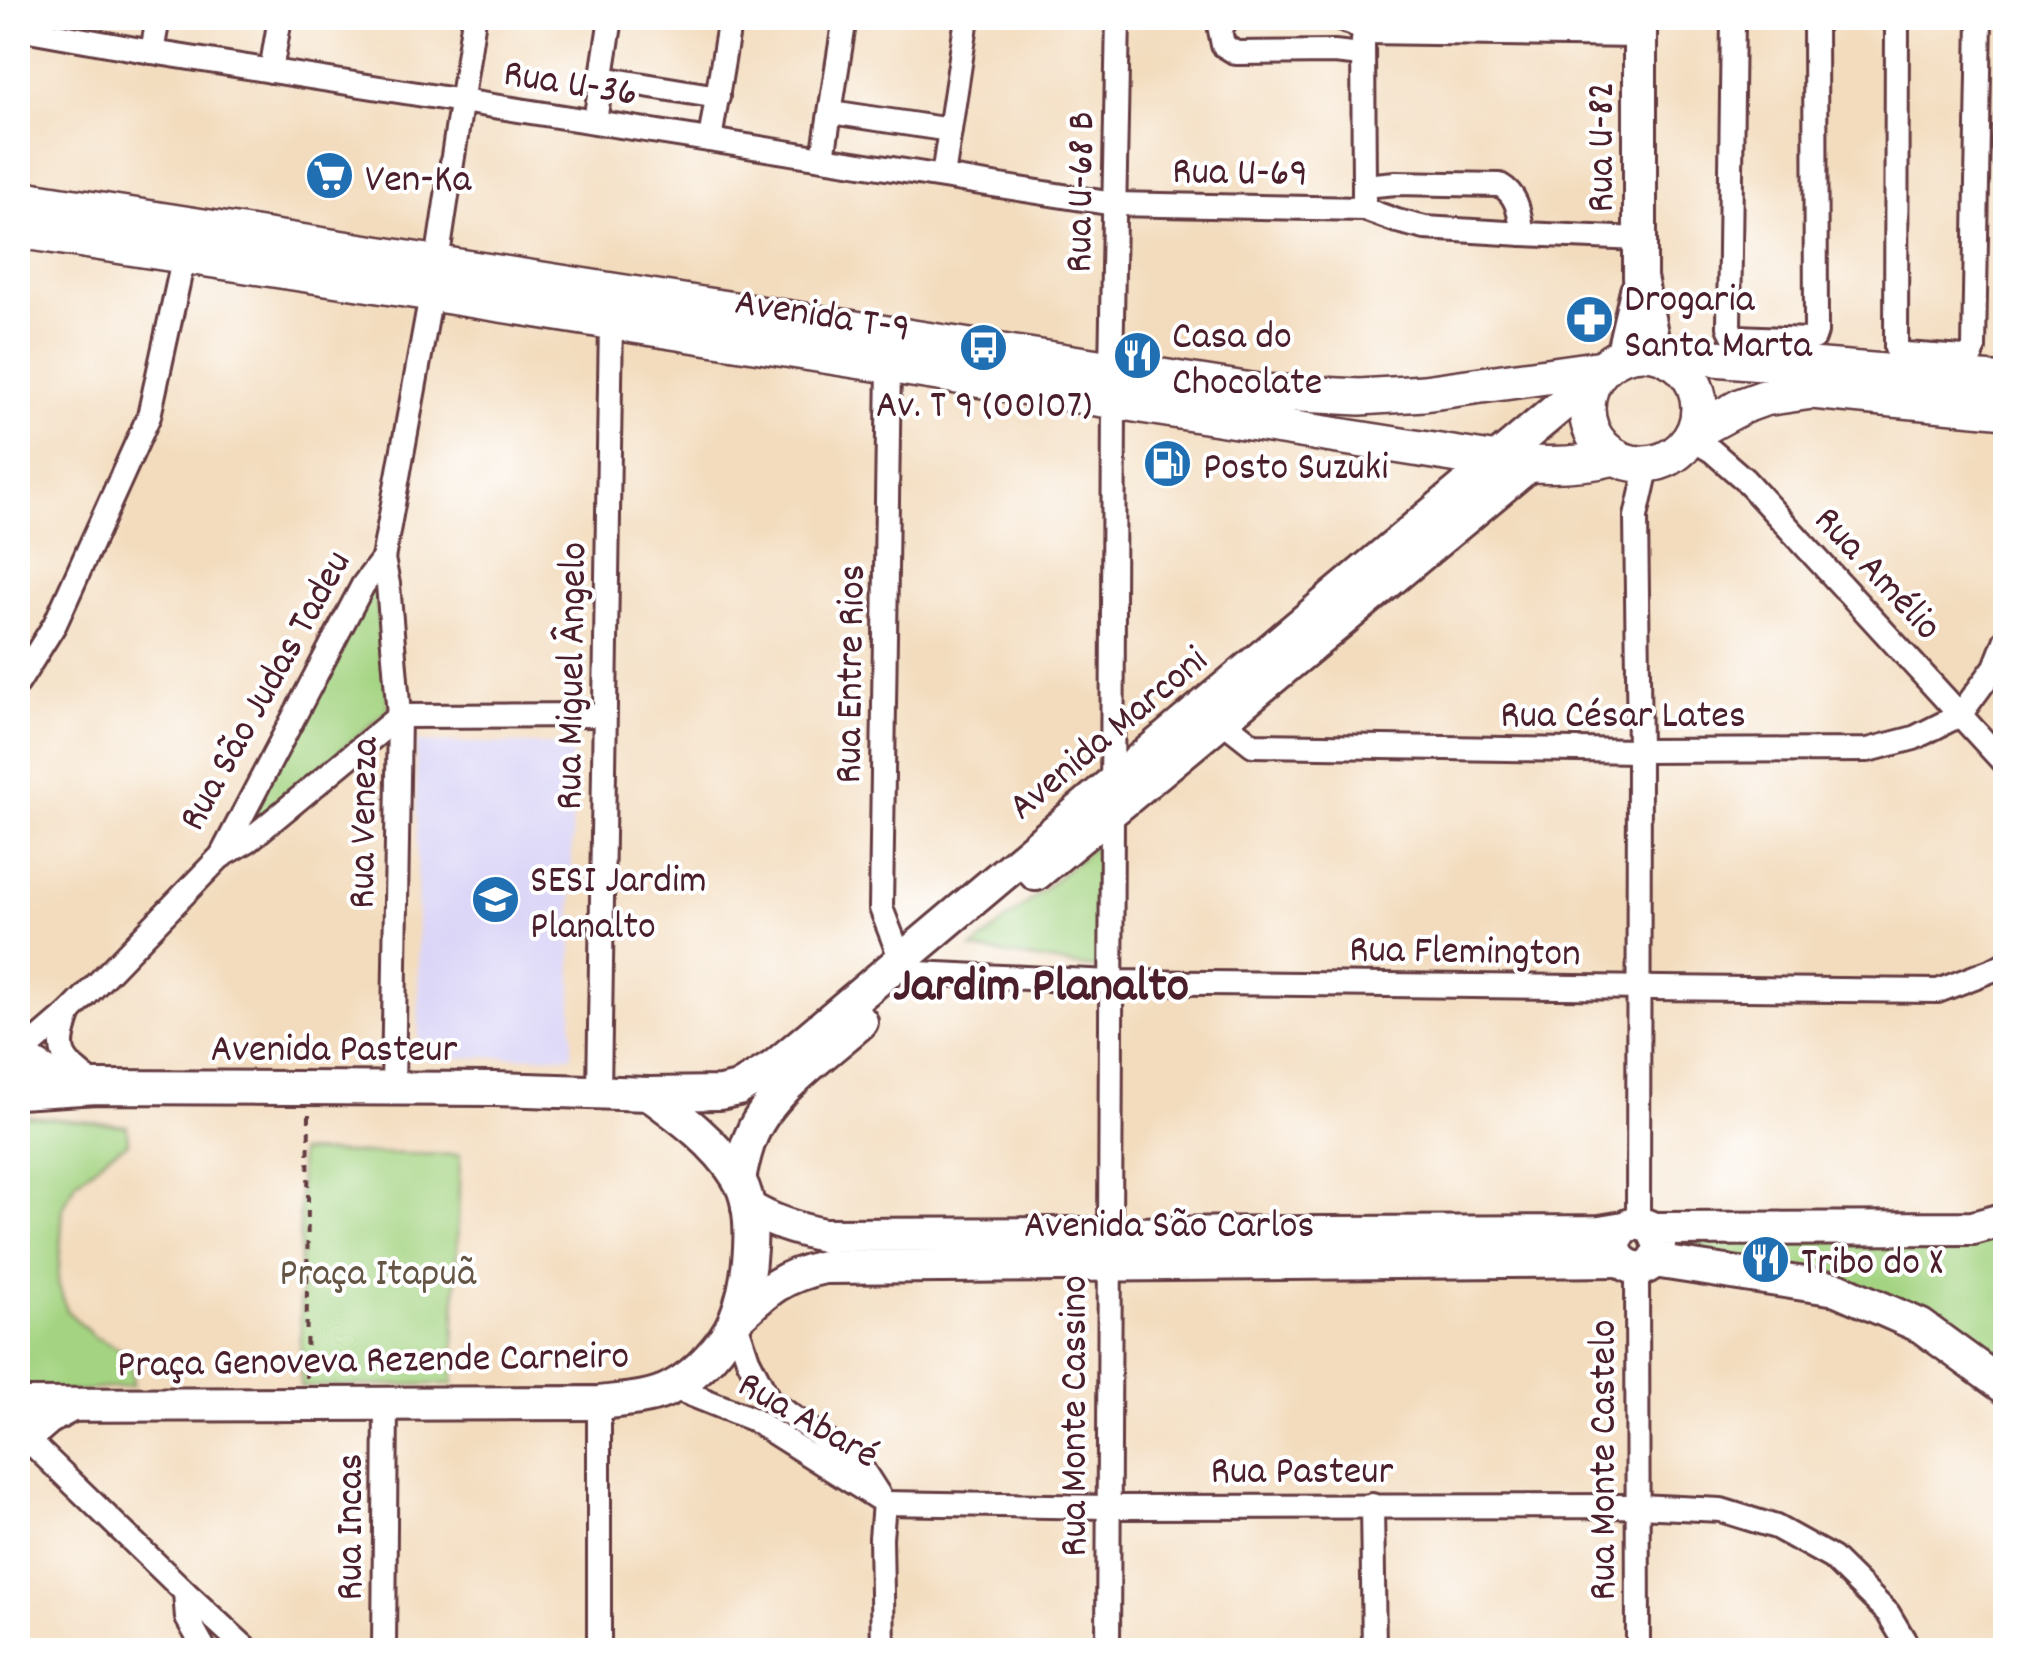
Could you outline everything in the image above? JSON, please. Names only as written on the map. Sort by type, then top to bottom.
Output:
[{"type":"main road","name":"Rua U-82","points":[[1629,363],[1640,277],[1640,27]]},
{"type":"main road","name":"Avenida T-9","points":[[18,198],[434,278],[1112,384],[1513,463],[1628,461]]},
{"type":"main road","name":"Avenida T-9","points":[[18,230],[184,256],[434,278],[611,321],[888,365],[1112,384],[1360,396],[1424,393],[1629,363],[1702,357],[2006,382]]},
{"type":"main road","points":[[1692,435],[1699,405],[1682,368],[1629,363],[1589,391],[1586,406],[1594,436],[1603,448],[1628,461],[1672,456],[1692,435],[1753,402],[1787,393],[1812,391],[2006,410]]},
{"type":"main road","name":"Avenida Marconi","points":[[744,1193],[752,1132],[783,1075],[1629,363]]},
{"type":"main road","points":[[18,1057],[49,1075],[89,1087]]},
{"type":"main road","name":"Avenida Marconi","points":[[649,1094],[720,1093],[783,1075]]},
{"type":"main road","name":"Avenida Pasteur","points":[[18,1092],[89,1087],[649,1094]]},
{"type":"main road","points":[[649,1094],[710,1144],[744,1193]]},
{"type":"main road","name":"Avenida São Carlos","points":[[744,1193],[768,1220],[791,1228],[824,1251],[1638,1245],[1973,1228],[2006,1219]]},
{"type":"main road","name":"Praça Genoveva Rezende Carneiro","points":[[20,1429],[72,1405],[599,1402],[628,1400],[672,1388],[709,1357],[735,1320],[748,1265],[744,1193]]},
{"type":"main road","name":"Avenida São Carlos","points":[[1638,1245],[1837,1289],[1921,1326],[2006,1388]]},
{"type":"main road","name":"Avenida São Carlos","points":[[735,1320],[765,1292],[800,1272],[824,1251]]},
{"type":"street","points":[[152,52],[158,18]]},
{"type":"street","points":[[271,71],[280,18]]},
{"type":"street","name":"Rua São Judas Tadeu","points":[[18,1057],[70,1012],[220,856],[362,585],[383,560],[434,278],[474,18]]},
{"type":"street","points":[[595,121],[611,18]]},
{"type":"street","points":[[710,140],[730,18]]},
{"type":"street","points":[[823,158],[845,18]]},
{"type":"street","points":[[943,176],[967,18]]},
{"type":"street","name":"Rua U-68 B","points":[[1112,384],[1118,18]]},
{"type":"street","points":[[1231,18],[1220,30],[1223,45],[1236,52],[1334,52],[1363,44],[1532,26],[1640,27]]},
{"type":"street","points":[[1336,18],[1354,24],[1363,44],[1364,197]]},
{"type":"street","points":[[1733,18],[1729,327],[1738,337],[1807,340],[1814,338],[1816,332],[1815,18]]},
{"type":"street","points":[[1897,18],[1896,348],[1904,354],[1965,358],[1972,355],[1974,348],[1980,18]]},
{"type":"street","name":"Rua U-36","points":[[18,28],[1114,204]]},
{"type":"street","name":"Rua U-36","points":[[602,78],[718,96]]},
{"type":"street","points":[[831,112],[950,130]]},
{"type":"street","name":"Rua U-69","points":[[1114,204],[1364,197],[1396,183],[1500,184],[1511,191],[1517,202],[1523,234]]},
{"type":"street","name":"Rua U-69","points":[[1364,197],[1397,221],[1425,228],[1640,239]]},
{"type":"street","points":[[18,683],[56,624],[149,416],[184,256]]},
{"type":"street","name":"Rua Miguel Ângelo","points":[[599,1092],[611,321]]},
{"type":"street","name":"Rua Entre Rios","points":[[888,365],[881,908],[909,966]]},
{"type":"street","name":"Rua Monte Cassino","points":[[1108,1650],[1112,384]]},
{"type":"street","name":"Rua Amélio","points":[[1692,435],[1744,480],[2006,765]]},
{"type":"street","name":"Rua Monte Castelo","points":[[1628,461],[1636,517],[1639,750],[1638,1650]]},
{"type":"street","name":"Rua Veneza","points":[[383,560],[399,716],[392,1089]]},
{"type":"street","name":"Rua César Lates","points":[[1213,713],[1252,745],[1868,750],[1914,738],[1960,714],[1995,667],[2006,639]]},
{"type":"street","points":[[220,856],[249,840],[399,716],[604,715]]},
{"type":"street","name":"Rua Flemington","points":[[909,966],[1111,982],[1938,992],[2006,963]]},
{"type":"street","points":[[70,1012],[62,1055],[89,1087]]},
{"type":"street","points":[[735,1320],[748,1359],[769,1400],[859,1464],[884,1503]]},
{"type":"street","name":"Rua Abaré","points":[[672,1388],[752,1419],[884,1503],[882,1650]]},
{"type":"street","points":[[752,1419],[769,1400]]},
{"type":"street","points":[[599,1402],[600,1650]]},
{"type":"street","name":"Rua Incas","points":[[384,1650],[386,1404]]},
{"type":"street","points":[[20,1429],[248,1650]]},
{"type":"street","name":"Rua Pasteur","points":[[884,1503],[1108,1507],[1638,1506],[1721,1510],[1776,1527],[1832,1558],[1888,1613],[1910,1650]]},
{"type":"street","points":[[1372,1505],[1374,1650]]},
{"type":"street","points":[[184,1592],[187,1618],[205,1650]]},
{"type":"path","points":[[306,1384],[307,1088]]},
{"type":"shaded area","name":"SESI Jardim Planalto","points":[[416,742],[572,745],[572,1056],[419,1058]]},
{"type":"green space","points":[[374,578],[389,710],[232,841]]},
{"type":"green space","points":[[1105,838],[1099,969],[972,949]]},
{"type":"green space","points":[[18,1115],[127,1126],[128,1143],[76,1182],[63,1208],[58,1282],[67,1311],[93,1336],[132,1355],[133,1386],[18,1393]]},
{"type":"green space","name":"Praça Itapuã","points":[[299,1152],[460,1155],[453,1384],[301,1387]]},
{"type":"green space","points":[[2005,1228],[2005,1378],[1924,1321],[1686,1257],[1679,1248],[1684,1239]]},
{"type":"place","name":"Ven-Ka","points":[[330,176]]},
{"type":"place","name":"Drogaria Santa Marta","points":[[1589,319]]},
{"type":"place","name":"Av. T 9 (00107)","points":[[984,347]]},
{"type":"place","name":"Casa do Chocolate","points":[[1137,356]]},
{"type":"place","name":"Posto Suzuki","points":[[1168,464]]},
{"type":"place","name":"SESI Jardim Planalto","points":[[495,900]]},
{"type":"place","name":"Tribo do X","points":[[1766,1259]]},
{"type":"district","name":"Jardim Planalto","points":[[1041,981]]}]
